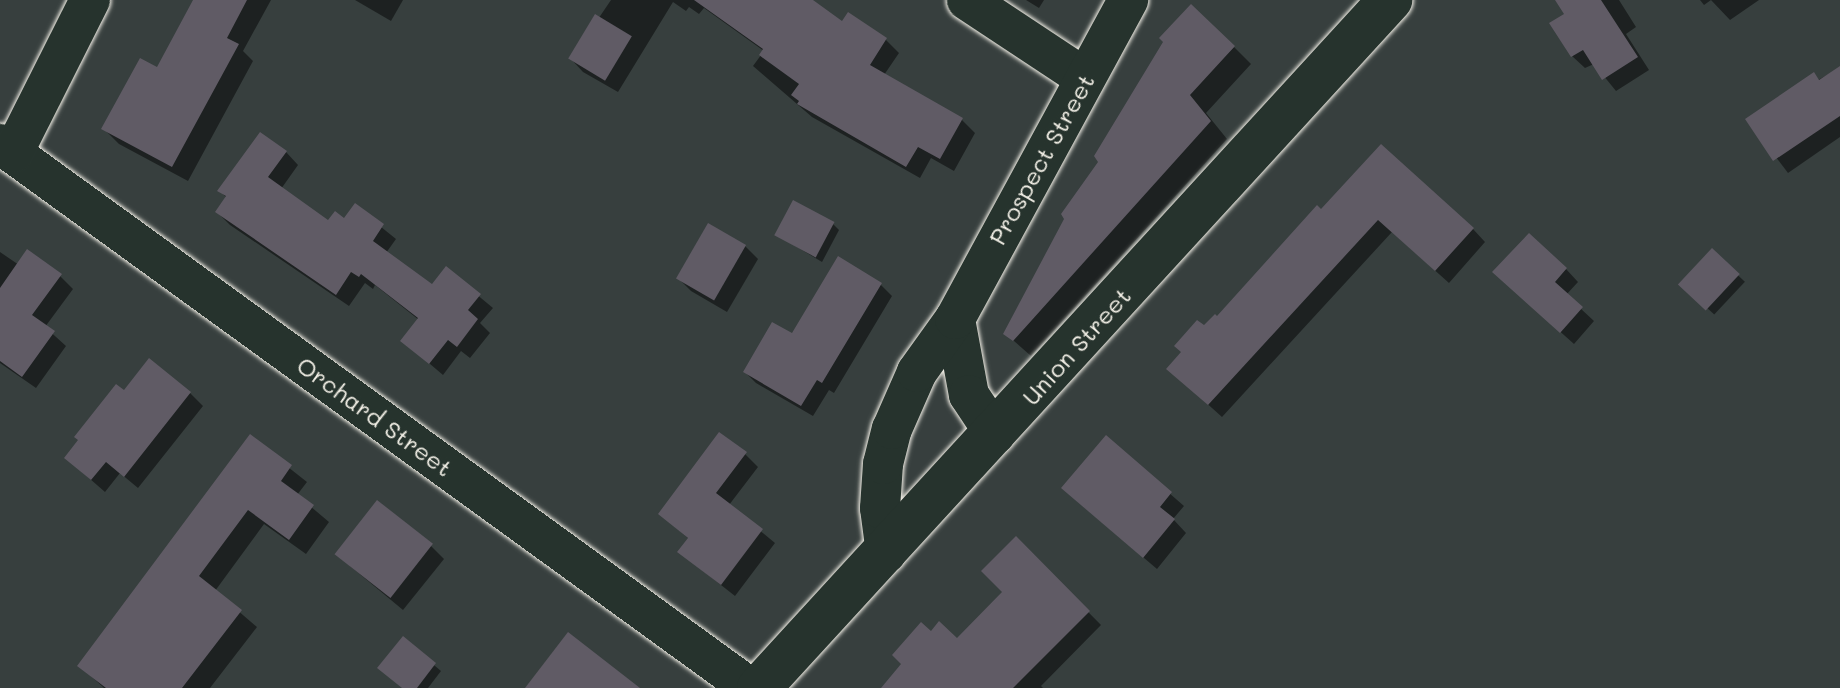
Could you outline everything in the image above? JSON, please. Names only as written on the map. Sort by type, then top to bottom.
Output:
[{"type":"main road","name":"Union Street","points":[[759,688],[1390,0]]},
{"type":"street","points":[[6,148],[90,0]]},
{"type":"street","points":[[967,0],[1085,78]]},
{"type":"street","name":"Prospect Street","points":[[886,553],[880,508],[887,447],[917,372],[955,319],[1128,0]]},
{"type":"street","name":"Orchard Street","points":[[6,148],[750,688]]},
{"type":"street","points":[[955,319],[969,395],[995,434]]},
{"type":"building","points":[[193,0],[247,0],[227,38],[239,44],[172,167],[101,129],[140,58],[157,67]]},
{"type":"building","points":[[694,0],[813,0],[842,21],[848,12],[887,38],[870,65],[963,118],[940,159],[918,147],[906,167],[797,104],[799,101],[791,95],[799,84],[759,55],[763,49]]},
{"type":"building","points":[[1555,0],[1601,0],[1638,57],[1602,80],[1583,50],[1571,57],[1549,23],[1564,14]]},
{"type":"building","points":[[1191,4],[1235,46],[1190,95],[1211,121],[1013,341],[1003,334],[1064,219],[1061,214],[1098,162],[1094,156],[1163,42],[1159,38]]},
{"type":"building","points":[[595,14],[632,36],[605,81],[568,59]]},
{"type":"building","points":[[1840,66],[1840,116],[1773,161],[1745,119],[1814,72],[1819,80]]},
{"type":"building","points":[[260,132],[287,151],[268,177],[328,220],[335,211],[344,218],[355,203],[384,224],[373,241],[432,284],[446,266],[481,294],[468,310],[478,319],[457,347],[448,340],[429,364],[400,341],[418,318],[361,274],[359,277],[351,272],[336,295],[215,212],[226,196],[217,191]]},
{"type":"building","points":[[1381,144],[1474,228],[1435,271],[1378,220],[1208,405],[1166,369],[1181,352],[1174,346],[1197,320],[1204,325],[1215,314],[1217,316],[1317,205],[1321,209]]},
{"type":"building","points":[[793,200],[834,222],[816,257],[774,235]]},
{"type":"building","points":[[708,223],[746,245],[714,300],[676,278]]},
{"type":"building","points":[[1529,233],[1567,268],[1555,282],[1583,307],[1560,333],[1492,272]]},
{"type":"building","points":[[1712,248],[1740,274],[1706,310],[1678,285]]},
{"type":"building","points":[[27,249],[62,274],[32,315],[55,331],[22,377],[0,361],[0,288]]},
{"type":"building","points":[[838,256],[882,283],[822,383],[817,380],[801,406],[743,372],[772,322],[792,333]]},
{"type":"building","points":[[149,358],[191,392],[124,477],[106,462],[91,480],[64,458],[78,440],[74,437],[116,384],[124,390]]},
{"type":"building","points":[[719,432],[747,452],[716,493],[763,529],[721,585],[677,552],[688,538],[658,514]]},
{"type":"building","points":[[250,434],[292,465],[281,481],[314,505],[289,540],[248,510],[199,576],[242,610],[182,688],[106,688],[77,666]]},
{"type":"building","points":[[1106,435],[1172,492],[1160,507],[1175,519],[1143,558],[1061,488]]},
{"type":"building","points":[[377,500],[433,544],[390,598],[335,554]]},
{"type":"building","points":[[1016,536],[1090,611],[1013,688],[881,688],[901,664],[892,655],[921,622],[931,631],[939,621],[957,638],[1002,592],[981,571]]},
{"type":"building","points":[[568,632],[640,688],[525,688]]},
{"type":"building","points":[[403,636],[436,663],[417,688],[402,688],[377,668]]}]
